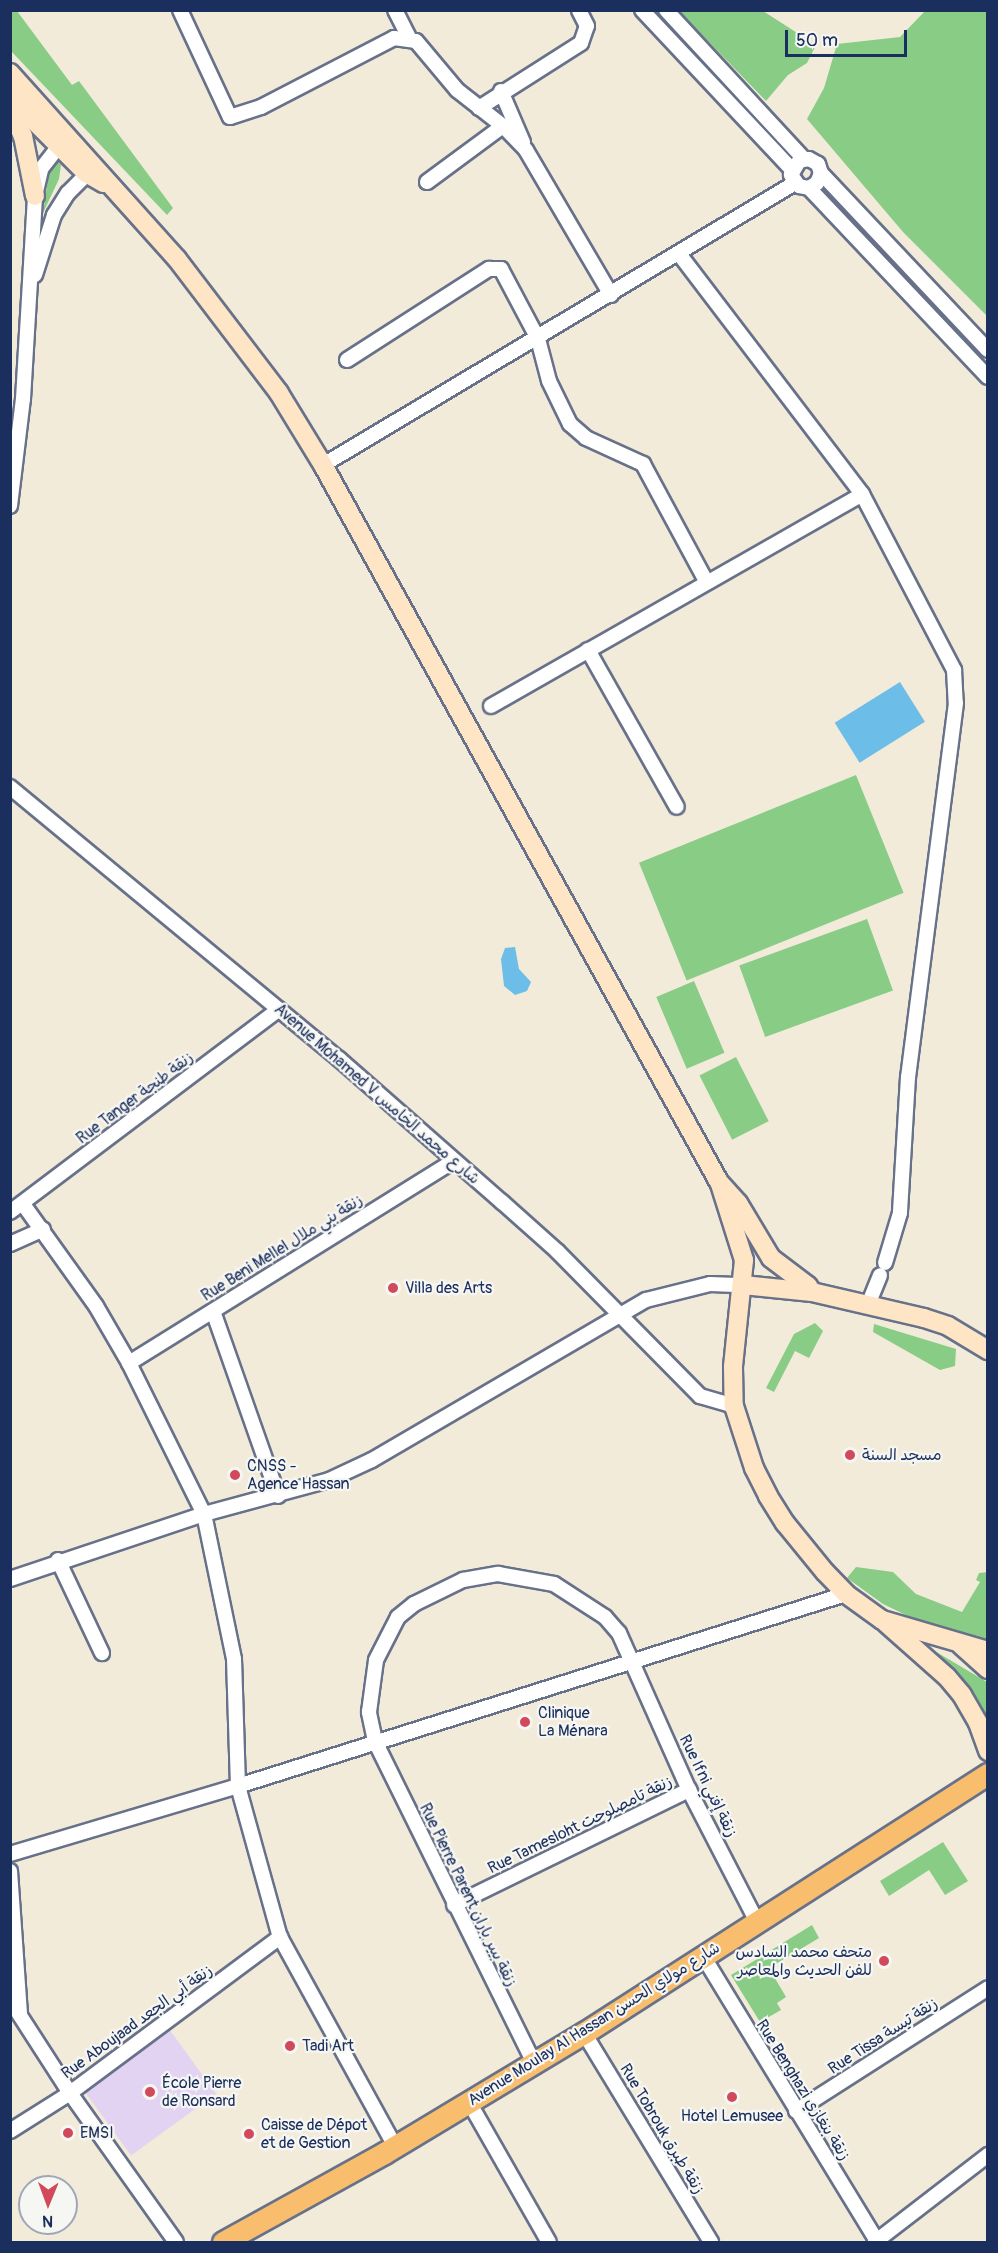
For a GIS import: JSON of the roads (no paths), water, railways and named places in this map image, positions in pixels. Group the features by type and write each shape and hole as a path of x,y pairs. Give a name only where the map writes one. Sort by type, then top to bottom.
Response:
{"main road":[{"path":"10,73 63,141 108,184 229,323 323,465 719,1182 742,1247 743,1285 733,1367 734,1406 754,1468 768,1496 804,1548 846,1594 882,1620 947,1677 962,1695 978,1723 987,1751"},
{"path":"10,97 63,141"},
{"path":"10,106 23,136 35,196"},
{"path":"719,1182 738,1203 771,1258 808,1286 812,1292"},
{"path":"743,1285 812,1292 948,1326 987,1350"},
{"path":"882,1620 987,1651"},
{"path":"957,1642 987,1669"},
{"name":"Avenue Moulay Al Hassan شارع مولاي الحسن","path":"223,2242 395,2146 534,2063 987,1774"}],"street":[{"path":"180,10 230,117 261,107 394,38 409,38 416,41 457,90 504,126 526,150"},
{"path":"395,10 409,38"},
{"path":"479,108 501,91 581,43 587,26 579,10"},
{"path":"642,10 799,180 987,377"},
{"path":"666,10 804,159 814,161 821,173 987,350"},
{"path":"501,91 526,150 611,295"},
{"path":"427,182 504,126"},
{"path":"10,506 23,399 35,196 41,170 63,141"},
{"path":"799,180 804,159"},
{"path":"30,288 54,215 91,170"},
{"path":"323,465 680,255 799,180 818,183 821,173"},
{"path":"680,255 862,494 947,654 956,687 908,1077 900,1213 883,1269 868,1305"},
{"path":"347,360 494,267 504,272 538,339 549,381 570,424 586,438 643,464 706,581"},
{"path":"10,409 23,399"},
{"path":"491,706 706,581 862,494"},
{"path":"588,650 677,807"},
{"name":"Avenue Mohamed V شارع محمد الخامس","path":"10,787 279,1009 556,1251 700,1395 734,1406"},
{"name":"Rue Tanger زنقة طنجة","path":"10,1212 279,1009"},
{"name":"Rue Beni Mellel زنقة بني ملال","path":"129,1364 453,1161"},
{"path":"23,1204 43,1229 129,1364 204,1514 234,1659 238,1786 280,1937 395,2146"},
{"path":"10,1244 43,1229"},
{"path":"10,1579 58,1560 204,1514 278,1496 329,1480 372,1460 618,1315 677,1290 743,1285"},
{"path":"213,1311 278,1496"},
{"path":"58,1560 102,1653"},
{"name":"Rue Ifni زنقة إفني","path":"375,1741 370,1699 381,1643 399,1617 414,1604 463,1580 498,1574 554,1584 605,1617 619,1633 689,1790 757,1922"},
{"path":"10,1854 238,1786 846,1594"},
{"name":"Rue Pierre Parent زنقة بيير باران","path":"375,1741 534,2063"},
{"name":"Rue Tamesloht زنقة تامصلوحت","path":"454,1905 689,1790"},
{"path":"10,1870 20,2013"},
{"name":"Rue Aboujaad زنقة أبي الجعد","path":"10,2132 70,2092 280,1937"},
{"name":"Rue Benghazi زنقة بنغازي","path":"703,1956 876,2242"},
{"name":"Rue Tissa زنقة تيسة","path":"796,2111 987,1988"},
{"path":"10,2000 70,2092 176,2242"},
{"name":"Rue Tobrouk زنقة طبرق","path":"584,2032 711,2242"},
{"path":"470,2102 549,2242"},
{"path":"876,2242 987,2155"}],"water":[{"path":"900,682 925,722 860,763 835,723"},
{"path":"515,947 519,969 531,982 527,991 515,995 504,986 501,959 505,948"}],"place":[{"name":"Villa des Arts","path":"393,1288"},
{"name":"مسجد السنة","path":"850,1455"},
{"name":"CNSS - Agence Hassan","path":"235,1475"},
{"name":"Clinique La Ménara","path":"525,1722"},
{"name":"متحف محمد السادس للفن الحديث والمعاصر","path":"884,1961"},
{"name":"Tadi Art","path":"290,2046"},
{"name":"École Pierre de Ronsard","path":"150,2092"},
{"name":"Hotel Lemusee","path":"732,2097"},
{"name":"EMSI","path":"68,2133"},
{"name":"Caisse de Dépot et de Gestion","path":"249,2134"}]}
